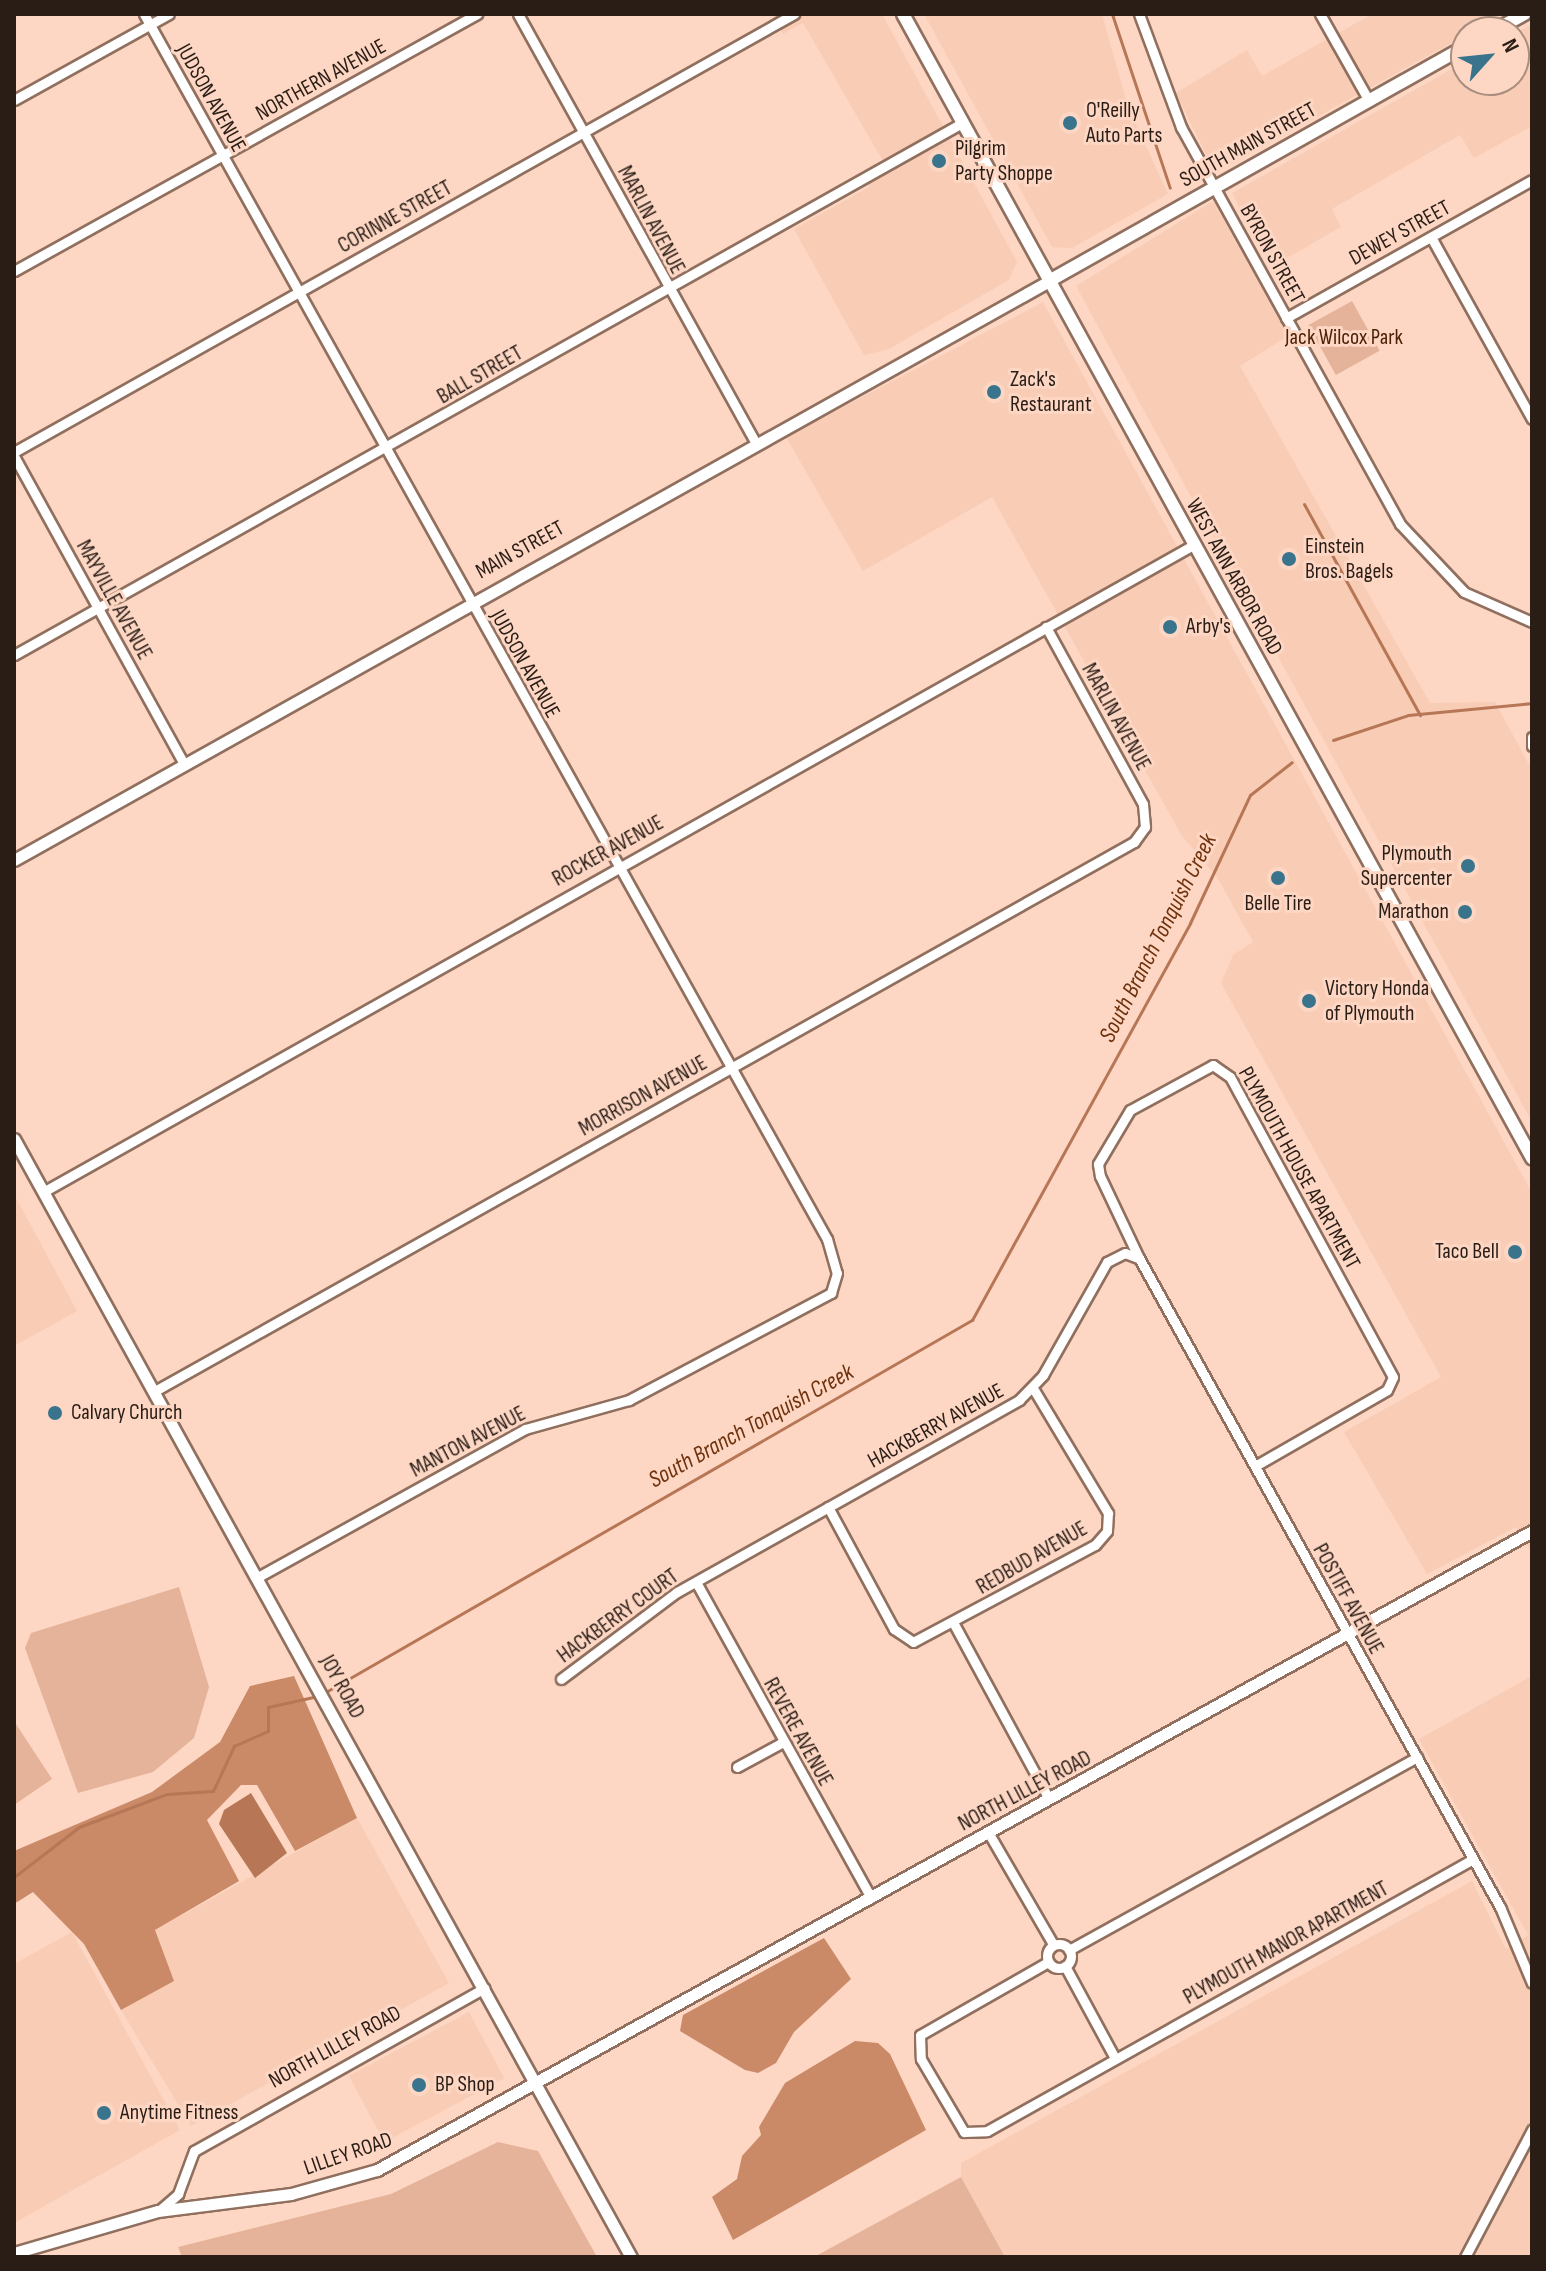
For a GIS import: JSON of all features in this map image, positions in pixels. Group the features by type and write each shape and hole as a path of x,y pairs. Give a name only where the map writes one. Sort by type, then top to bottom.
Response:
{"main road":[{"name":"WEST ANN ARBOR ROAD","path":"903,14 1532,1158"},
{"name":"SOUTH MAIN STREET","path":"1049,281 1450,55"}],"street":[{"name":"JUDSON AVENUE","path":"144,14 834,1254 831,1293"},
{"path":"14,100 169,14"},
{"name":"NORTHERN AVENUE","path":"14,271 477,14"},
{"name":"MARLIN AVENUE","path":"518,14 755,441"},
{"name":"CORINNE STREET","path":"14,454 794,14"},
{"name":"BYRON STREET","path":"1139,14 1177,117 1286,318 1418,550 1464,592 1532,622"},
{"path":"1320,14 1369,101"},
{"name":"BALL STREET","path":"14,655 962,123"},
{"name":"DEWEY STREET","path":"1286,318 1532,180"},
{"path":"1431,237 1532,419"},
{"name":"MAIN STREET","path":"14,860 755,441 1049,281"},
{"name":"MAYVILLE AVENUE","path":"14,454 183,762"},
{"name":"ROCKER AVENUE","path":"43,1192 1193,545"},
{"name":"MARLIN AVENUE","path":"1046,627 1143,804 1145,827"},
{"path":"1532,737 1532,746"},
{"name":"MORRISON AVENUE","path":"153,1392 1127,847 1145,827"},
{"name":"PLYMOUTH HOUSE APARTMENT","path":"1139,1258 1098,1164 1135,1105 1220,1065 1393,1377 1387,1390 1255,1466"},
{"name":"JOY ROAD","path":"14,1139 631,2257"},
{"name":"HACKBERRY AVENUE","path":"696,1582 1033,1388 1107,1262 1125,1253 1139,1258"},
{"name":"POSTIFF AVENUE","path":"1139,1258 1528,1955 1532,1983"},
{"name":"MANTON AVENUE","path":"258,1577 525,1429 629,1400 831,1293"},
{"name":"REDBUD AVENUE","path":"954,1624 1095,1545 1107,1531 1098,1493 1033,1388"},
{"path":"828,1507 900,1636 922,1642 954,1624 1049,1799"},
{"name":"NORTH LILLEY ROAD","path":"537,2087 988,1832 1532,1531"},
{"name":"HACKBERRY COURT","path":"561,1679 696,1582"},
{"name":"REVERE AVENUE","path":"696,1582 871,1898"},
{"path":"737,1767 783,1742"},
{"path":"1115,2058 1065,1966 1069,1950 1417,1757"},
{"path":"988,1832 1053,1944 1069,1950"},
{"name":"PLYMOUTH MANOR APARTMENT","path":"1048,1962 920,2035 921,2059 954,2121 970,2134 987,2131 1473,1859"},
{"path":"1053,1944 1048,1962 1065,1966"},
{"name":"NORTH LILLEY ROAD","path":"158,2211 178,2194 194,2151 484,1988"},
{"name":"LILLEY ROAD","path":"158,2211 356,2178 537,2087"},
{"path":"1465,2257 1532,2130"},
{"path":"20,2253 158,2211"}],"shaded area":[{"path":"772,14 882,14 1017,262 1009,280 889,349 864,355 794,229 869,187 862,173 883,161 803,23 783,34"},
{"path":"924,14 1102,14 1128,107 1168,194 1072,248 1052,247"},
{"path":"1372,14 1504,14 1450,16 1450,44 1215,173 1176,93 1247,50 1262,76"},
{"path":"1530,25 1532,126 1474,158 1460,135 1332,209 1341,227 1271,267 1232,193 1450,70 1450,96 1530,96"},
{"path":"1213,201 1288,336 1240,366 1430,703 1495,702 1532,770 1532,1122 1076,286"},
{"path":"1043,302 1532,1193 1532,1554 1516,1527 1427,1574 1344,1432 1441,1377 1221,983 1233,955 1253,942 1217,877 1182,836 992,497 863,571 786,437"},
{"path":"14,1194 77,1311 14,1346"},
{"path":"294,1676 357,1818 295,1851 257,1785 241,1785 207,1820 239,1881 155,1930 174,1981 121,2010 84,1944 33,1892 14,1904 14,1851 152,1792 220,1742 250,1686"},
{"path":"1532,1676 1532,2257 1005,2257 961,2177 961,2163 1472,1881 1506,1949 1528,1935 1419,1739"},
{"path":"251,1793 287,1853 255,1878 219,1824 224,1810"},
{"path":"357,1818 449,1983 191,2126 121,2010 174,1981 155,1930"},
{"path":"72,1932 180,2130 14,2223 14,1964"},
{"path":"824,1938 851,1979 794,2032 776,2063 758,2073 745,2070 680,2031 683,2015"},
{"path":"469,2012 504,2078 384,2142 349,2076"},
{"path":"855,2041 878,2043 890,2054 926,2130 733,2240 712,2197 737,2179 742,2156 761,2135 759,2127 785,2083"}],"green space":[{"name":"Jack Wilcox Park","path":"1352,301 1380,351 1336,375 1308,325"},
{"path":"179,1587 209,1687 194,1738 153,1772 78,1793 25,1648 31,1633"},
{"path":"14,1721 52,1779 14,1805"},
{"path":"498,2142 538,2151 597,2257 182,2257 178,2247 391,2194"},
{"path":"961,2177 1005,2257 814,2257"}],"waterway":[{"name":"South Branch Tonquish Creek","path":"1112,14 1170,188"},
{"name":"South Branch Tonquish Creek","path":"1304,504 1420,715"},
{"path":"1333,740 1408,715 1532,703"},
{"name":"South Branch Tonquish Creek","path":"324,1693 972,1320 1190,923 1250,795 1292,762"},
{"name":"South Branch Tonquish Creek","path":"14,1877 79,1827 167,1794 213,1791 234,1746 268,1731 268,1707 318,1696"}],"place":[{"name":"O'Reilly Auto Parts","path":"1070,123"},
{"name":"Pilgrim Party Shoppe","path":"939,161"},
{"name":"Zack's Restaurant","path":"994,392"},
{"name":"Einstein Bros. Bagels","path":"1289,559"},
{"name":"Arby's","path":"1170,627"},
{"name":"Plymouth Supercenter","path":"1468,866"},
{"name":"Belle Tire","path":"1278,878"},
{"name":"Marathon","path":"1465,912"},
{"name":"Victory Honda of Plymouth","path":"1309,1001"},
{"name":"Taco Bell","path":"1515,1252"},
{"name":"Calvary Church","path":"55,1413"},
{"name":"BP Shop","path":"419,2085"},
{"name":"Anytime Fitness","path":"104,2113"}]}
